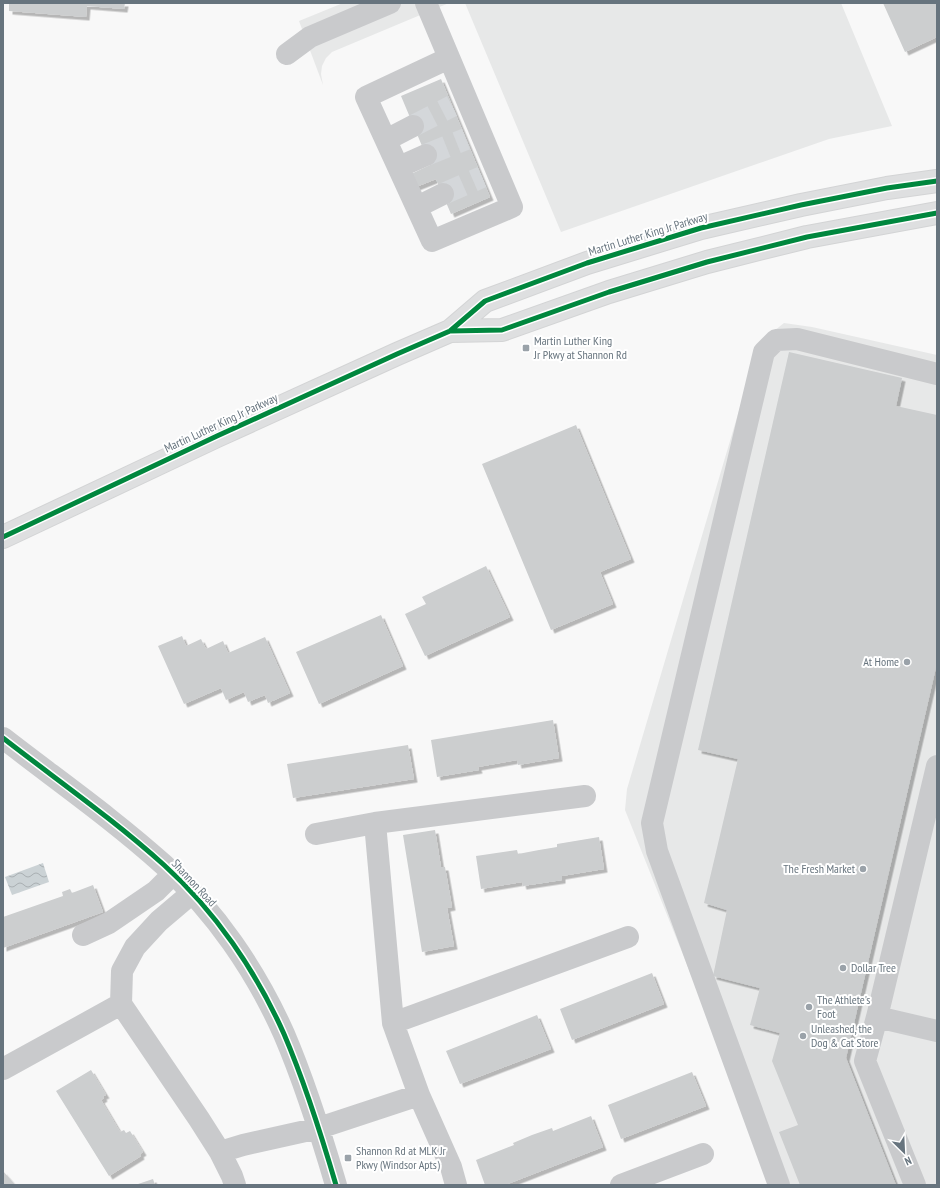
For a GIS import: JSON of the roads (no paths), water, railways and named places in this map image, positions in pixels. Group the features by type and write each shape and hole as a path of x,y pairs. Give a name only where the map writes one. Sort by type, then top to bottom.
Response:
{"main road":[{"name":"Martin Luther King Jr Parkway","path":"3,537 224,433 450,331 486,300 588,263 701,228 817,202 888,188 937,181"},
{"name":"Martin Luther King Jr Parkway","path":"450,331 502,330 609,292 707,262 807,237 937,213"}],"street":[{"path":"287,54 310,37 390,3"},
{"path":"426,3 449,58 460,102 490,174 512,207 432,241 366,97 449,58"},
{"path":"386,140 414,126"},
{"path":"398,167 426,155"},
{"path":"417,207 443,194"},
{"path":"779,1185 657,851 652,823 764,352 776,340 797,339 937,374"},
{"name":"Shannon Road","path":"3,738 116,825 164,865 192,893 215,920 244,960 283,1033 319,1128 336,1185"},
{"path":"915,1185 865,1061 877,1017 937,766"},
{"path":"316,834 375,823 585,796"},
{"path":"375,823 393,1023 419,1094 451,1168 456,1185"},
{"path":"83,935 109,923 156,891 173,874"},
{"path":"192,893 159,921 135,947 122,971 121,1004 220,1152 235,1185"},
{"path":"393,1023 628,936"},
{"path":"3,1069 121,1004"},
{"path":"877,1017 937,1031"},
{"path":"220,1152 243,1145 319,1128 419,1094"},
{"path":"621,1185 703,1154"}],"water":[{"path":"43,863 49,882 12,895 5,877"}],"tunnel":[{"path":"413,126 452,106"},
{"path":"426,155 466,139"},
{"path":"443,194 482,177"}],"place":[{"name":"Martin Luther King Jr Pkwy at Shannon Rd","path":"526,348"},
{"name":"At Home","path":"907,662"},
{"name":"The Fresh Market","path":"863,869"},
{"name":"Dollar Tree","path":"843,968"},
{"name":"The Athlete's Foot","path":"809,1007"},
{"name":"Unleashed, the Dog & Cat Store","path":"803,1036"},
{"name":"Shannon Rd at MLK Jr Pkwy (Windsor Apts)","path":"348,1158"}]}
